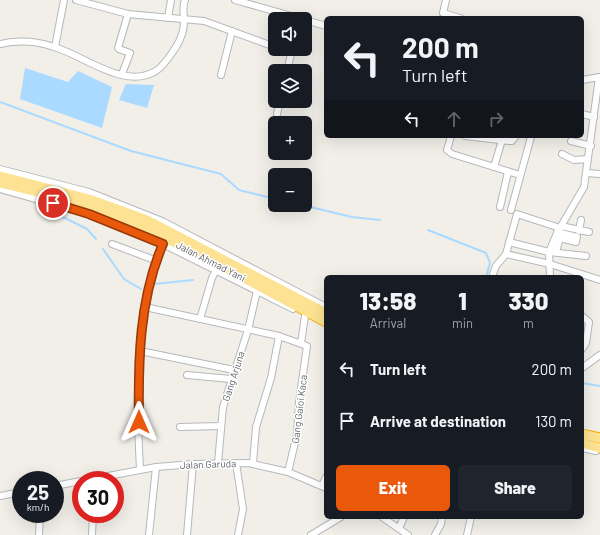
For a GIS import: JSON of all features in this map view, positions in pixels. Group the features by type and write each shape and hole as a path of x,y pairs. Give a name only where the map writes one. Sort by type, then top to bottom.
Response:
{"highway":[{"name":"Jalan Ahmad Yani","path":"0,176 89,199 147,220 324,321"},
{"name":"Jalan Ahmad Yani","path":"0,183 55,196 137,224 216,263 324,321"},
{"path":"584,434 600,438"},
{"path":"584,444 600,449"}],"street":[{"path":"54,47 64,0"},
{"path":"76,0 128,14 204,21 268,44"},
{"path":"98,7 99,0"},
{"path":"168,18 171,0"},
{"path":"0,44 25,41 54,47 89,63 122,74 139,76 153,73 158,69 176,46 180,38 184,20 183,6 185,0"},
{"path":"235,0 324,26"},
{"path":"446,0 443,13 453,16"},
{"path":"122,74 130,53 118,48 128,14"},
{"path":"312,24 324,27"},
{"path":"221,75 232,31"},
{"path":"550,275 550,264 560,229 582,193 587,173 594,117 598,108 599,77 584,80"},
{"path":"277,114 278,108"},
{"path":"584,114 594,117"},
{"path":"451,138 448,150 449,153 520,175"},
{"path":"484,138 512,141 514,138"},
{"path":"511,210 530,138"},
{"path":"494,167 502,140"},
{"path":"571,142 591,146"},
{"path":"562,154 574,160 588,159"},
{"path":"0,169 89,192 162,221 263,276 324,306"},
{"path":"500,207 508,172"},
{"path":"587,173 600,174"},
{"path":"0,189 89,214 163,244 305,316 324,321"},
{"path":"493,275 496,266 506,254 517,214 560,229 577,237 576,242 560,238 553,252"},
{"path":"579,231 581,220"},
{"path":"560,229 589,232"},
{"path":"510,242 553,252 586,256"},
{"path":"112,244 157,261"},
{"path":"140,469 140,351 145,307 163,244"},
{"path":"506,254 550,264 600,280"},
{"path":"200,318 212,278 216,270"},
{"name":"Gang Arjuna","path":"218,463 220,426 223,407 248,330 257,291"},
{"path":"145,307 279,336 304,345"},
{"name":"Gang Gaioi Kaca","path":"288,472 297,434 305,316"},
{"path":"584,318 589,322 586,343 584,346"},
{"path":"253,463 256,426 270,378 279,336"},
{"path":"140,351 234,370"},
{"path":"584,367 600,354"},
{"path":"187,375 231,379"},
{"path":"180,427 220,426"},
{"path":"584,448 600,449"},
{"path":"236,463 243,509 238,535"},
{"name":"Jalan Garuda","path":"124,473 156,467 194,464 253,463 288,472 324,487"},
{"path":"187,535 194,464"},
{"path":"149,535 156,467"},
{"path":"0,496 12,494"},
{"path":"311,535 338,519"},
{"path":"385,519 403,532"},
{"path":"403,532 404,519"},
{"path":"435,535 441,524 442,519"},
{"path":"467,535 471,519"},
{"path":"39,535 40,523"},
{"path":"92,535 93,523"}],"water":[{"path":"25,68 68,82 78,71 112,87 102,128 20,99"},
{"path":"126,84 154,85 147,108 119,100"}],"waterway":[{"path":"0,102 131,151 221,174 239,190 268,197"},
{"path":"312,207 352,217 380,220"},
{"path":"47,209 87,229 96,239"},
{"path":"428,230 486,253 490,263 487,275"},
{"path":"103,249 124,279 141,289"},
{"path":"154,284 193,280"},
{"path":"584,383 600,386"}],"route":[{"path":"53,203 89,214 163,244 150,283 143,320 138,385 139,422"}]}
